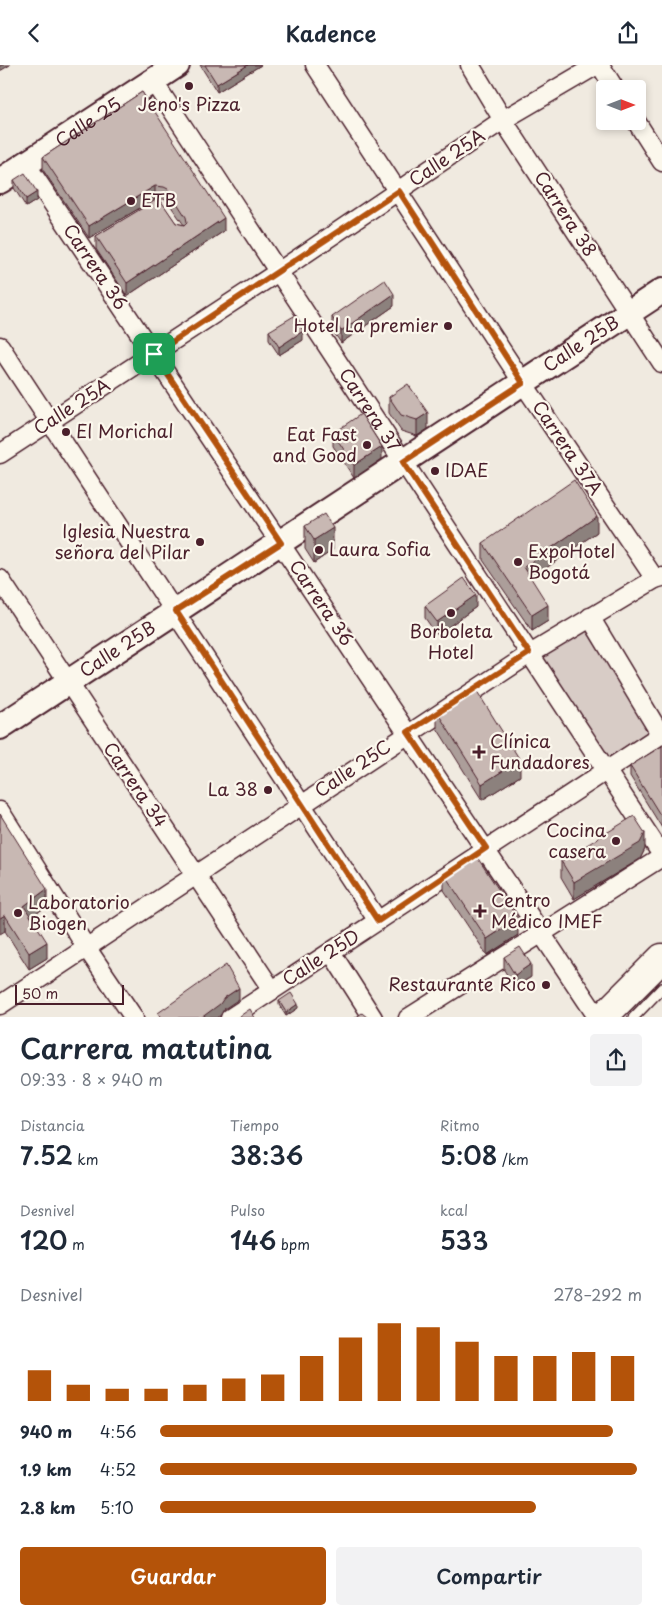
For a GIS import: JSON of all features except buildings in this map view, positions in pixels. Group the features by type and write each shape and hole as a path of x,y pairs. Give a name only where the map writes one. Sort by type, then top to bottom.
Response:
{"main road":[{"path":"600,1017 662,958"}],"street":[{"name":"Calle 25","path":"0,181 26,164 148,73 177,65"},
{"name":"Carrera 37A","path":"315,65 523,383 658,578"},
{"name":"Carrera 38","path":"470,65 503,119 662,363"},
{"name":"Calle 25A","path":"0,454 278,272 503,119 598,65"},
{"path":"598,65 609,80"},
{"name":"Carrera 37","path":"148,73 662,856"},
{"path":"642,130 662,162"},
{"name":"Carrera 36","path":"26,164 87,247 154,354 600,1017"},
{"name":"Calle 25B","path":"0,727 662,291"},
{"path":"0,346 378,921"},
{"name":"Calle 25C","path":"0,1005 529,653 658,578"},
{"name":"Carrera 34","path":"0,579 272,990"},
{"path":"590,617 661,734"},
{"name":"Calle 25D","path":"230,1017 486,848 607,772 661,734"},
{"path":"0,811 86,947 134,1017"},
{"path":"408,1017 662,856"},
{"path":"331,952 373,1017"}],"lane":[{"path":"632,1017 662,988"}],"shaded area":[{"path":"585,629 651,729 605,760 539,659"}],"place":[{"name":"Jeno's Pizza","path":"189,86"},
{"name":"ETB","path":"131,201"},
{"name":"Hotel La premier","path":"448,326"},
{"name":"El Morichal","path":"66,432"},
{"name":"Eat Fast and Good","path":"367,445"},
{"name":"IDAE","path":"435,471"},
{"name":"Iglesia Nuestra señora del Pilar","path":"200,542"},
{"name":"Laura Sofia","path":"319,550"},
{"name":"ExpoHotel Bogotá","path":"518,562"},
{"name":"Borboleta Hotel","path":"451,613"},
{"name":"Clínica Fundadores","path":"479,752"},
{"name":"La 38","path":"268,790"},
{"name":"Cocina casera","path":"616,841"},
{"name":"Centro Médico IMEF","path":"480,911"},
{"name":"Laboratorio Biogen","path":"18,913"},
{"name":"Restaurante Rico","path":"546,985"}],"route":[{"path":"399,191 523,383 403,462 529,653 408,732 486,848 378,921 176,611 281,543 154,354 399,191"}]}
